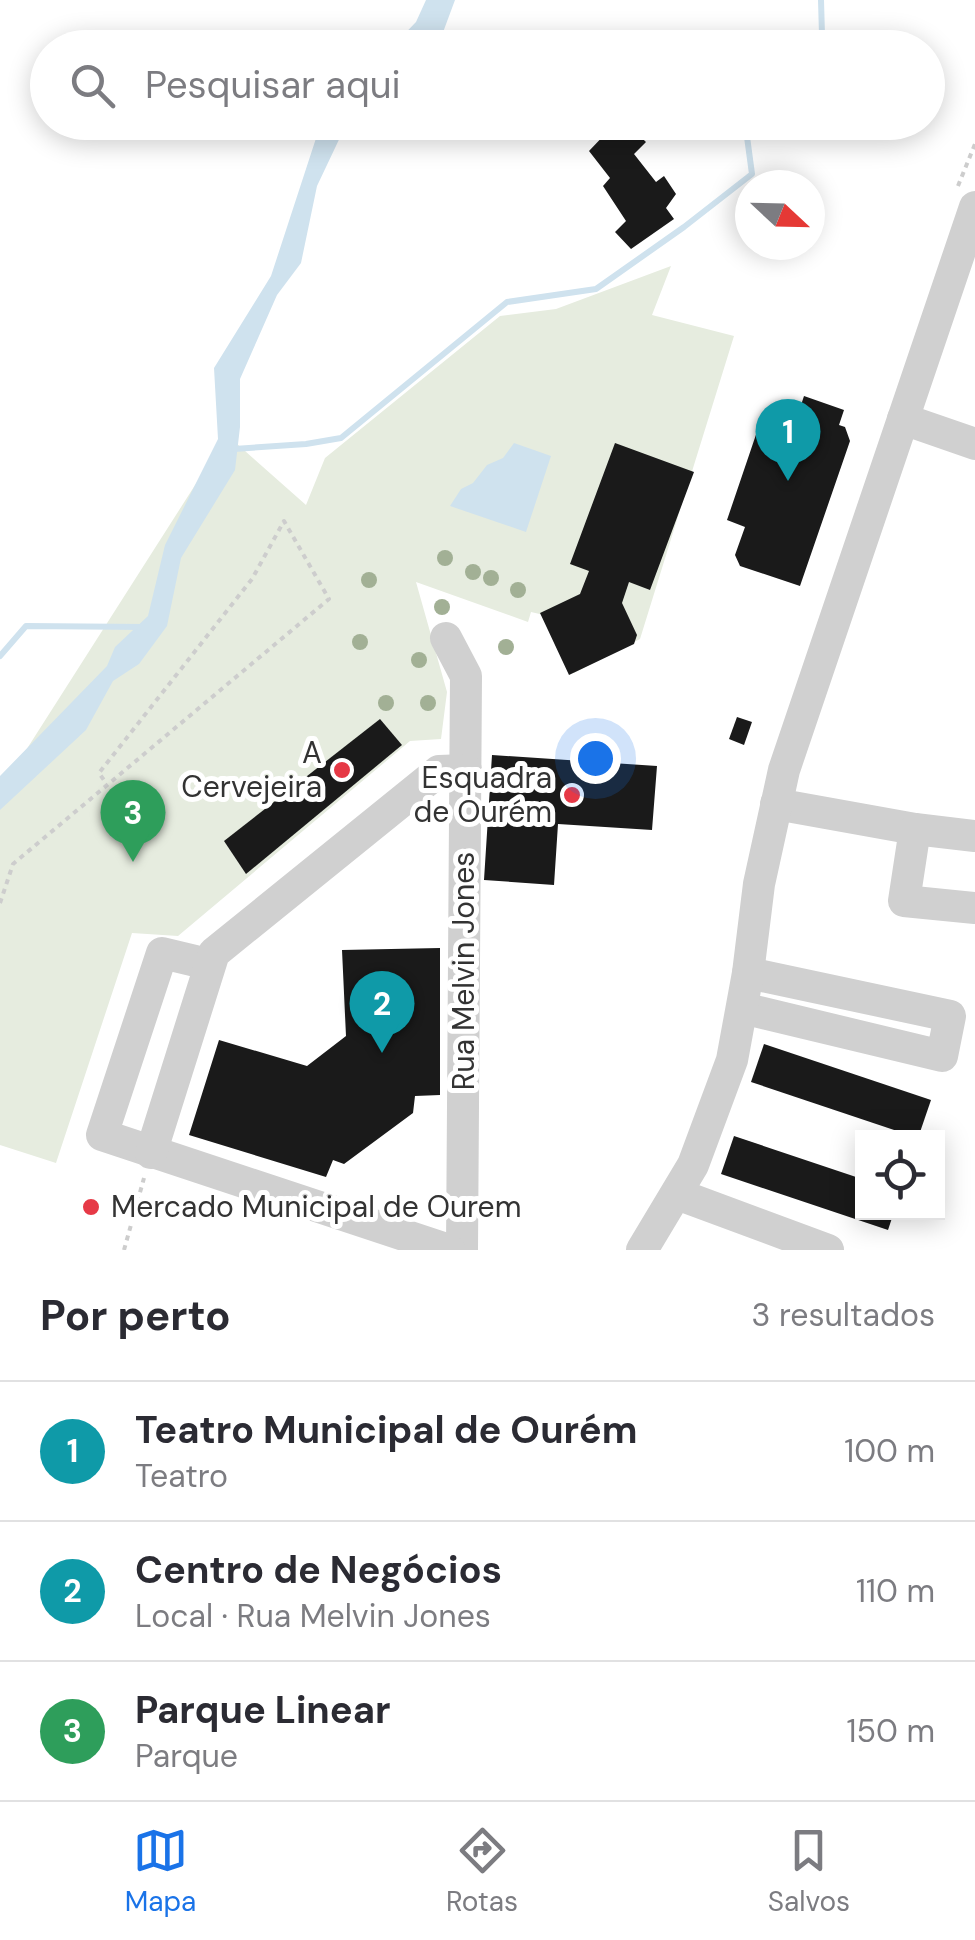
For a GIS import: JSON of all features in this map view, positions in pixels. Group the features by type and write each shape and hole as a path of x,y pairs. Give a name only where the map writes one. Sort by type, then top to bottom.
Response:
{"street":[{"path":"642,1250 677,1194 707,1134 732,1060 759,884 784,770 975,208"},
{"path":"903,419 975,444"},
{"name":"Rua Melvin Jones","path":"446,638 466,676 462,1250"},
{"path":"151,1153 214,953 439,771 466,770"},
{"path":"776,804 915,830 975,836"},
{"path":"915,830 904,901 975,908"},
{"path":"208,964 162,953 102,1135 449,1250"},
{"path":"742,1008 942,1056 950,1016 748,973"},
{"path":"677,1194 828,1250"}],"path":[{"path":"0,903 13,864 329,598 284,521 252,578 99,773 106,783"},
{"path":"124,1250 151,1153"}],"shaded area":[{"path":"671,266 652,315 734,336 640,639 574,673 544,615 531,612 528,622 416,582 447,692 441,739 410,741 178,936 132,933 56,1163 0,1145 0,791 227,435 306,505 325,458 500,316 556,309"}],"water":[{"path":"426,0 455,0 444,30 408,30"},
{"path":"315,140 339,140 317,186 301,263 277,295 240,379 235,470 181,558 167,626 139,664 113,681 86,730 0,810 0,776 107,666 115,647 148,616 165,545 218,439 214,368 271,276"},
{"path":"514,443 551,456 526,532 450,506 461,489 473,483 487,465 503,458"}],"building":[{"path":"599,140 644,140 634,154 656,182 664,176 676,194 666,208 674,219 631,249 615,232 626,221 603,186 610,178 589,151"},
{"path":"804,396 844,410 839,425 845,427 850,441 800,586 740,566 735,555 745,527 727,520 763,414 781,420 798,414"},
{"path":"615,443 694,472 650,590 629,582 622,603 637,635 634,644 569,675 540,613 580,594 589,571 570,564"},
{"path":"737,717 752,722 744,745 729,739"},
{"path":"380,719 402,745 246,874 224,841"},
{"name":"Esquadra de Ourém","path":"492,755 657,766 652,830 558,824 554,885 484,880"},
{"path":"440,948 440,1095 415,1096 413,1113 344,1164 333,1160 326,1177 189,1135 219,1040 307,1066 346,1036 342,950"},
{"path":"764,1044 931,1100 921,1130 894,1130 751,1082"},
{"path":"734,1136 855,1177 855,1219 721,1174"},
{"path":"858,1220 891,1220 888,1230"}],"waterway":[{"path":"821,0 822,30"},
{"path":"234,449 341,438 507,302 596,289 752,174 747,140"},
{"path":"0,656 26,626 145,627"}],"place":[{"name":"Teatro Municipal de Ourém","path":"788,481"},
{"name":"A Cervejeira","path":"342,770"},
{"name":"Esquadra de Ourém","path":"572,795"},
{"name":"Parque Linear","path":"133,862"},
{"name":"Centro de Negócios","path":"382,1053"},
{"name":"Mercado Municipal de Ourem","path":"91,1207"}]}
